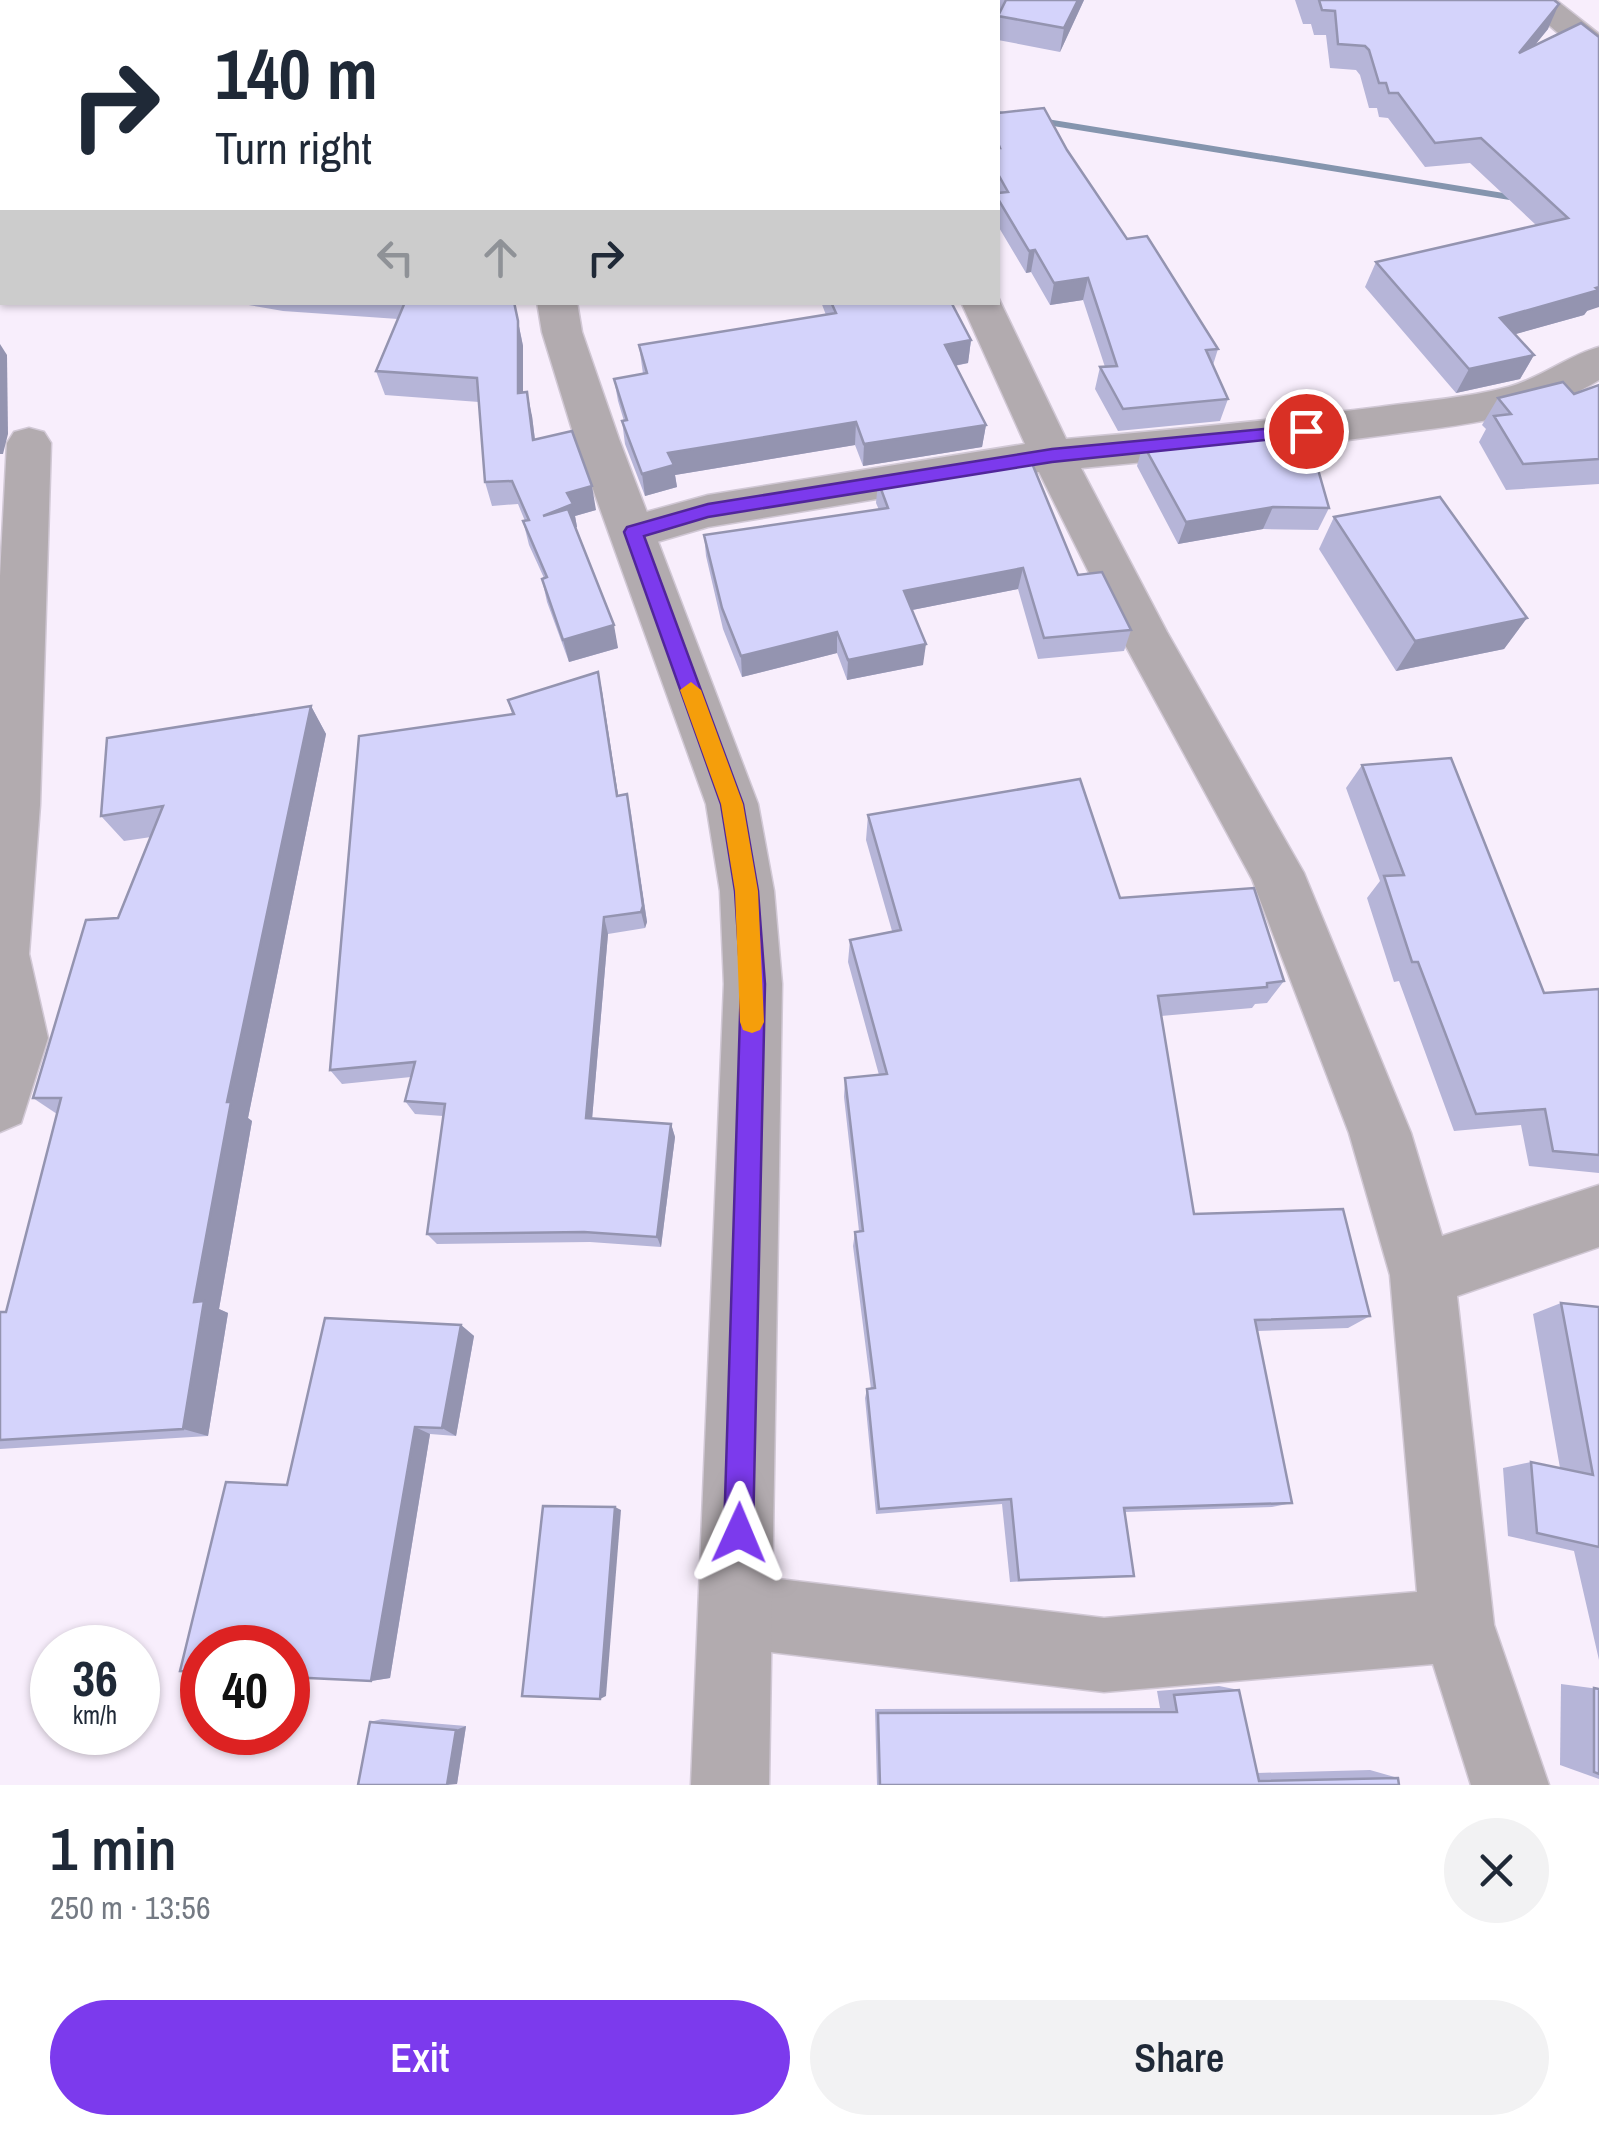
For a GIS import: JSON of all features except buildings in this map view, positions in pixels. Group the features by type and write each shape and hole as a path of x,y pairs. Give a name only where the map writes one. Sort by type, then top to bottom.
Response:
{"street":[{"path":"1539,1 1560,0"},
{"path":"1539,1 1599,51"},
{"path":"558,305 596,438 732,804 746,891 753,984 730,1785"},
{"path":"982,305 1052,456 1147,641 1277,873 1380,1133 1422,1275 1457,1626 1510,1785"},
{"path":"633,532 708,510 1052,456 1268,436 1462,410 1515,400 1563,382 1599,360"},
{"path":"0,1103 19,1038 1,954 14,805 28,443"},
{"path":"1422,1275 1599,1216"},
{"path":"737,1611 1104,1655 1457,1626"}],"waterway":[{"path":"1000,114 1522,199"}],"slow traffic":[{"path":"691,690 732,804 746,891 752,1022"}],"route":[{"path":"739,1533 753,984 746,891 732,804 633,532 708,510 1052,456 1306,431"}]}
